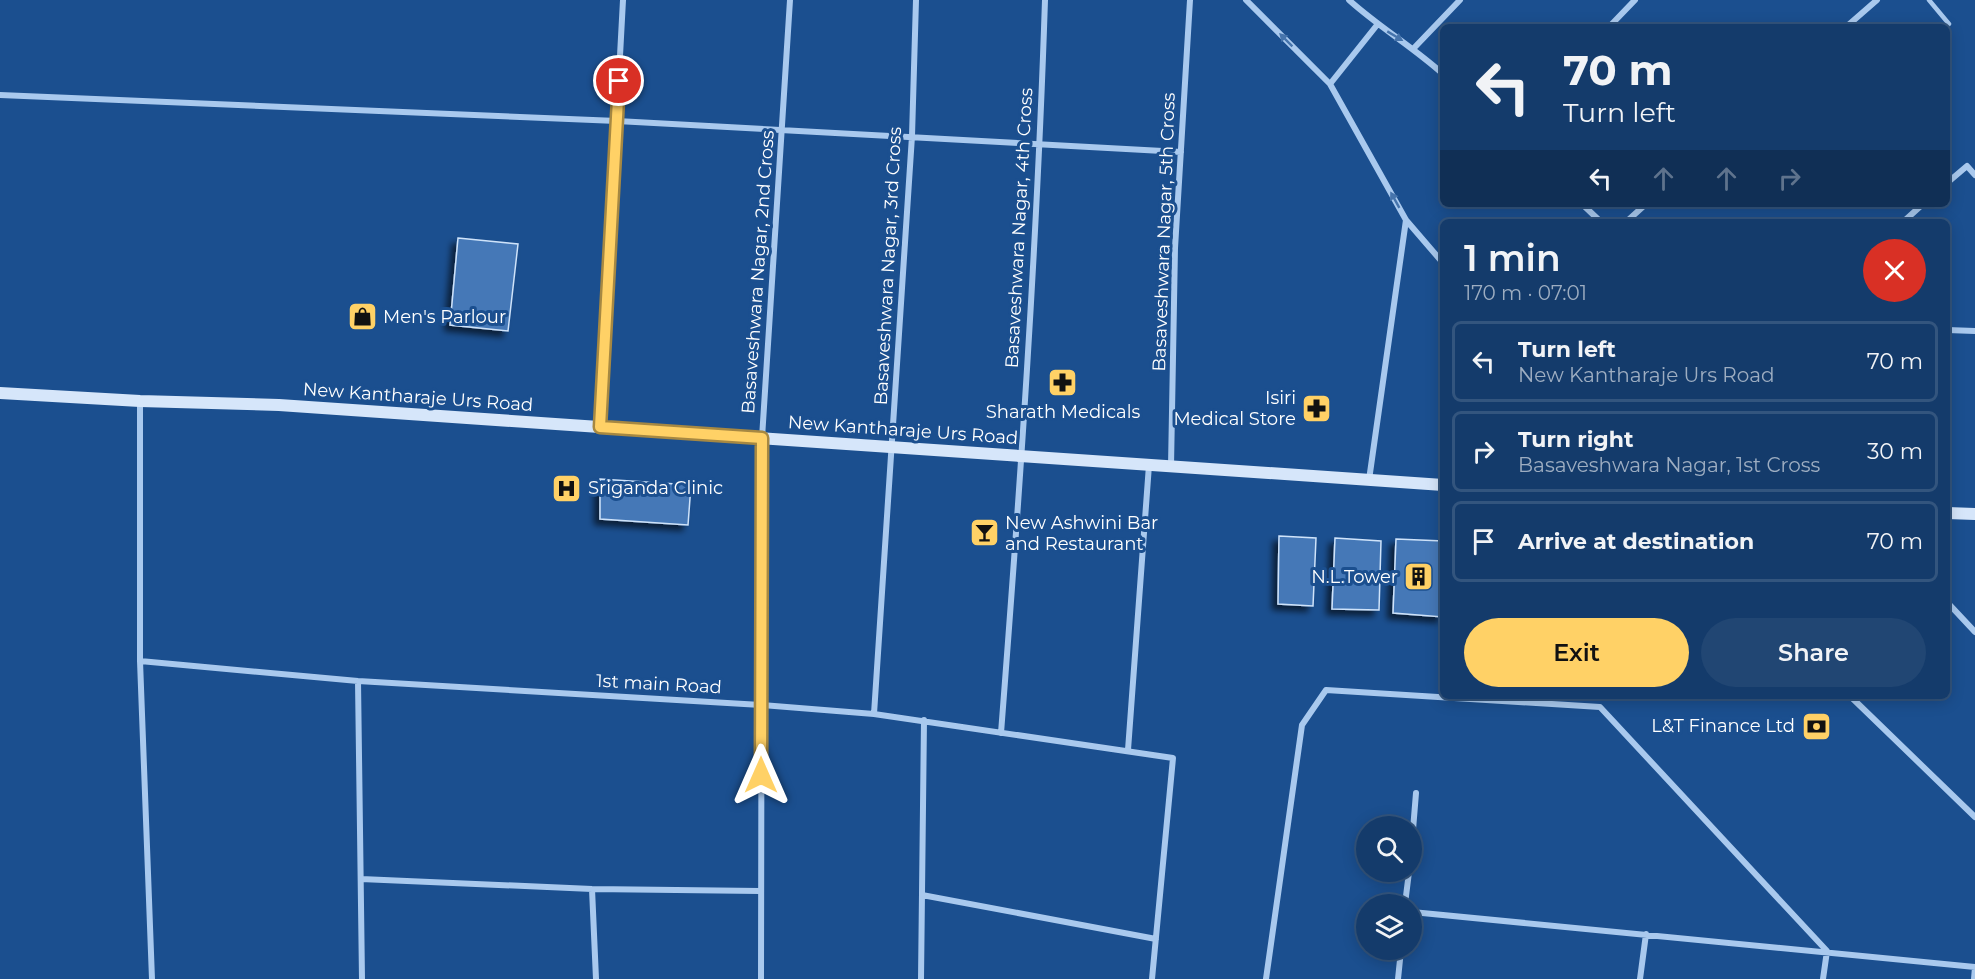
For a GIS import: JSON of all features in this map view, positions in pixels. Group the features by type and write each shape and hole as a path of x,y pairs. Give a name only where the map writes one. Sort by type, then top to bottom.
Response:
{"main road":[{"name":"New Kantharaje Urs Road","path":"0,393 140,401 279,405 1440,485"},
{"path":"1950,513 1975,514"}],"street":[{"path":"600,427 623,0"},
{"name":"Basaveshwara Nagar, 2nd Cross","path":"761,979 762,438 790,0"},
{"name":"Basaveshwara Nagar, 3rd Cross","path":"874,714 912,136 916,0"},
{"name":"Basaveshwara Nagar, 4th Cross","path":"1001,732 1022,457 1040,142 1045,0"},
{"name":"Basaveshwara Nagar, 5th Cross","path":"1171,466 1175,248 1190,0"},
{"path":"1246,0 1330,84 1406,220 1440,260"},
{"path":"1349,0 1377,26 1414,48 1440,71"},
{"path":"1414,48 1460,0"},
{"path":"1612,24 1635,0"},
{"path":"1849,24 1877,0"},
{"path":"1330,84 1377,26"},
{"path":"0,95 617,121 1040,142 1181,152"},
{"path":"1950,180 1966,166 1975,175"},
{"path":"1585,207 1597,219"},
{"path":"1629,219 1643,207"},
{"path":"1906,219 1920,207"},
{"path":"1369,481 1406,220"},
{"path":"1950,330 1975,331"},
{"path":"140,401 140,661 152,979"},
{"path":"1128,750 1149,465"},
{"path":"1950,605 1975,632"},
{"name":"1st main Road","path":"140,661 358,681 874,714 1173,758 1156,939"},
{"path":"358,681 362,979"},
{"path":"1266,979 1302,725 1326,690 1440,697"},
{"path":"1471,699 1600,707 1827,951"},
{"path":"1853,699 1975,817"},
{"path":"921,979 924,720"},
{"path":"1414,816 1416,793"},
{"path":"361,879 592,889 760,891"},
{"path":"592,889 596,979"},
{"path":"922,895 1156,939 1152,979"},
{"path":"1422,913 1975,967 1974,979"},
{"path":"1640,979 1646,934"},
{"path":"1823,979 1827,951"},
{"path":"1398,979 1400,960"}],"lane":[{"path":"1929,0 1949,24"}],"building":[{"path":"458,238 518,244 508,331 450,325"},
{"path":"600,479 691,485 688,525 600,519"},
{"path":"1279,536 1316,538 1313,606 1278,604"},
{"path":"1335,538 1381,541 1379,610 1332,609"},
{"name":"N.L.Tower","path":"1396,539 1440,541 1440,617 1393,613"}],"place":[{"name":"Men's Parlour","path":"362,317"},
{"name":"Sharath Medicals","path":"1063,383"},
{"name":"Isiri Medical Store","path":"1317,408"},
{"name":"Sriganda Clinic","path":"567,488"},
{"name":"New Ashwini Bar and Restaurant","path":"984,533"},
{"name":"N.L.Tower","path":"1419,577"},
{"name":"L&T Finance Ltd","path":"1816,726"}],"route":[{"path":"619,81 600,427 762,438 761,775"}]}
